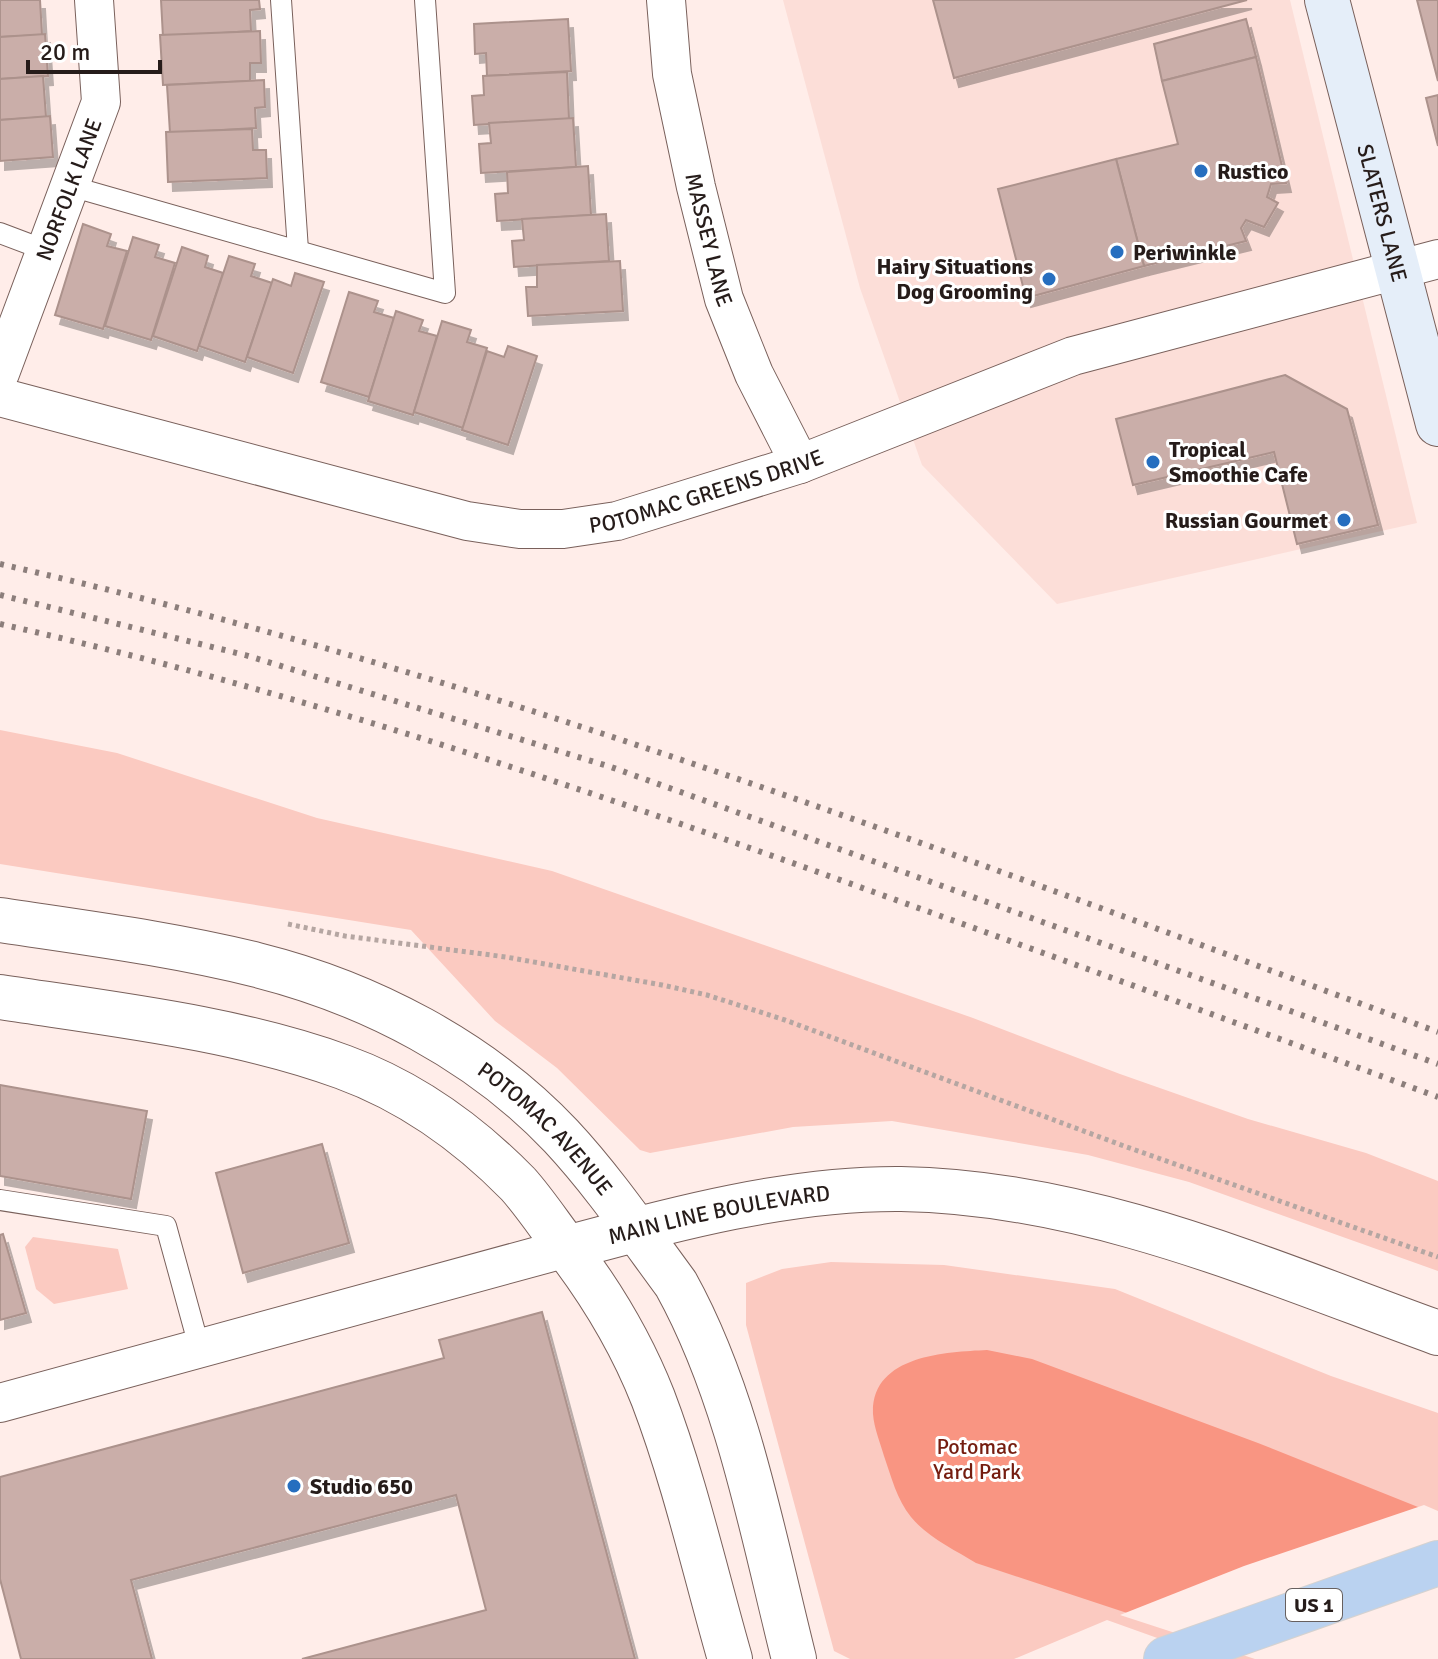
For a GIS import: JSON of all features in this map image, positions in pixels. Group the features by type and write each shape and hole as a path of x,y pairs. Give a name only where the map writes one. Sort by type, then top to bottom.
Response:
{"highway":[{"name":"US 1","path":"1178,1654 1438,1563"}],"main road":[{"name":"SLATERS LANE","path":"1327,0 1418,264 1438,424"}],"street":[{"name":"NORFOLK LANE","path":"0,373 101,102 94,0"},
{"name":"MASSEY LANE","path":"666,0 672,74 724,299 754,374 800,464"},
{"name":"POTOMAC GREENS DRIVE","path":"0,397 467,521 520,529 563,529 617,521 800,464 1073,356 1418,264"},
{"name":"POTOMAC AVENUE","path":"0,920 176,948 259,965 320,985 399,1018 446,1044 487,1071 525,1102 590,1169 680,1292 714,1370 742,1455 794,1659"},
{"path":"0,997 256,1042 343,1067 381,1083 450,1125 485,1155 518,1185 567,1248 608,1304 634,1355 666,1436 730,1659"},
{"name":"MAIN LINE BOULEVARD","path":"0,1403 635,1229 774,1200 899,1189 975,1193 1043,1203 1187,1242 1438,1333"}],"lane":[{"path":"281,0 298,250"},
{"path":"70,186 445,293 425,0"},
{"path":"0,233 45,250"},
{"path":"0,1200 166,1226 200,1350"}],"path":[{"path":"345,936 506,957 707,995 785,1020 1124,1146 1438,1257"}],"shaded area":[{"path":"783,0 1290,0 1417,523 1057,604 922,465 860,288"},
{"path":"987,1350 1032,1359 1258,1443 1438,1515 1438,1659 1274,1659 1257,1656 976,1563 933,1537 911,1517 895,1488 875,1424 876,1394 884,1379 897,1368 914,1361"}],"green space":[{"path":"0,730 117,753 317,818 552,871 973,1018 1248,1119 1366,1153 1438,1181 1438,1271 1189,1182 1088,1155 892,1121 793,1127 650,1153 640,1150 557,1068 495,1021 411,930 0,864"},
{"path":"33,1237 118,1249 128,1289 54,1304 36,1289 25,1247"},
{"name":"Potomac Yard Park","path":"831,1262 944,1265 1115,1289 1331,1376 1438,1413 1438,1659 1216,1659 1107,1620 1014,1659 850,1659 834,1651 746,1325 746,1283 782,1269"}],"pier":[{"path":"1424,1505 1438,1511 1438,1659 1255,1659 1120,1615 1244,1566"}],"building":[{"path":"0,0 40,0 42,35 0,37"},
{"path":"161,0 259,0 260,9 250,10 251,31 163,37"},
{"path":"933,0 1247,0 954,78"},
{"path":"1417,0 1438,0 1438,81"},
{"path":"568,19 571,71 487,76 486,53 475,54 474,24"},
{"path":"1246,19 1256,57 1162,81 1154,44"},
{"path":"260,31 261,63 250,63 250,81 163,85 160,35"},
{"path":"45,34 48,76 0,79 0,37"},
{"name":"Rustico","path":"1256,57 1286,183 1271,184 1267,197 1278,203 1264,227 1246,220 1241,228 1246,241 1144,266 1116,159 1178,144 1162,81"},
{"path":"567,72 569,119 474,125 472,96 484,95 483,76"},
{"path":"43,76 46,117 0,120 0,79"},
{"path":"264,80 265,107 255,108 256,128 170,133 167,85"},
{"path":"1438,95 1438,146 1426,98"},
{"path":"50,116 53,157 0,161 0,120"},
{"path":"573,118 576,167 481,173 479,144 491,143 489,123"},
{"path":"252,129 253,150 266,150 267,178 168,182 166,132"},
{"path":"1116,159 1144,266 1026,298 998,189"},
{"path":"588,166 591,215 497,221 495,194 508,193 507,172"},
{"path":"606,214 609,261 514,267 512,241 524,240 522,219"},
{"path":"83,224 111,234 107,246 127,251 103,329 55,315"},
{"path":"133,237 159,245 155,257 175,263 151,340 105,326"},
{"path":"182,247 208,256 205,267 223,273 197,351 153,336"},
{"path":"229,256 255,264 251,276 272,283 245,362 199,346"},
{"path":"620,261 623,311 528,316 526,287 537,287 537,265"},
{"path":"295,273 324,282 293,373 247,357 273,279 291,286"},
{"path":"349,292 378,301 374,312 394,318 369,397 321,382"},
{"path":"396,311 423,320 419,331 437,336 413,415 368,401"},
{"path":"442,321 471,330 467,342 487,348 463,428 414,412"},
{"path":"508,346 537,356 508,445 462,430 487,351 504,357"},
{"path":"1285,375 1347,409 1378,525 1297,544 1274,452 1133,485 1116,419"},
{"path":"0,1085 147,1111 131,1199 0,1176"},
{"path":"322,1144 349,1243 243,1273 216,1173"},
{"path":"3,1234 26,1313 0,1320 0,1235"},
{"name":"Studio 650","path":"542,1312 635,1659 302,1659 486,1610 456,1495 131,1580 152,1659 21,1659 0,1579 0,1477 444,1358 439,1340"}],"railway":[{"path":"0,564 184,609 366,660 547,716 905,837 1438,1032"},
{"path":"0,595 245,655 611,767 1438,1064"},
{"path":"0,624 203,674 504,765 801,866 1438,1097"}],"place":[{"name":"Rustico","path":"1201,171"},
{"name":"Periwinkle","path":"1117,252"},
{"name":"Hairy Situations Dog Grooming","path":"1049,279"},
{"name":"Tropical Smoothie Cafe","path":"1153,462"},
{"name":"Russian Gourmet","path":"1344,520"},
{"name":"Studio 650","path":"294,1486"}]}
